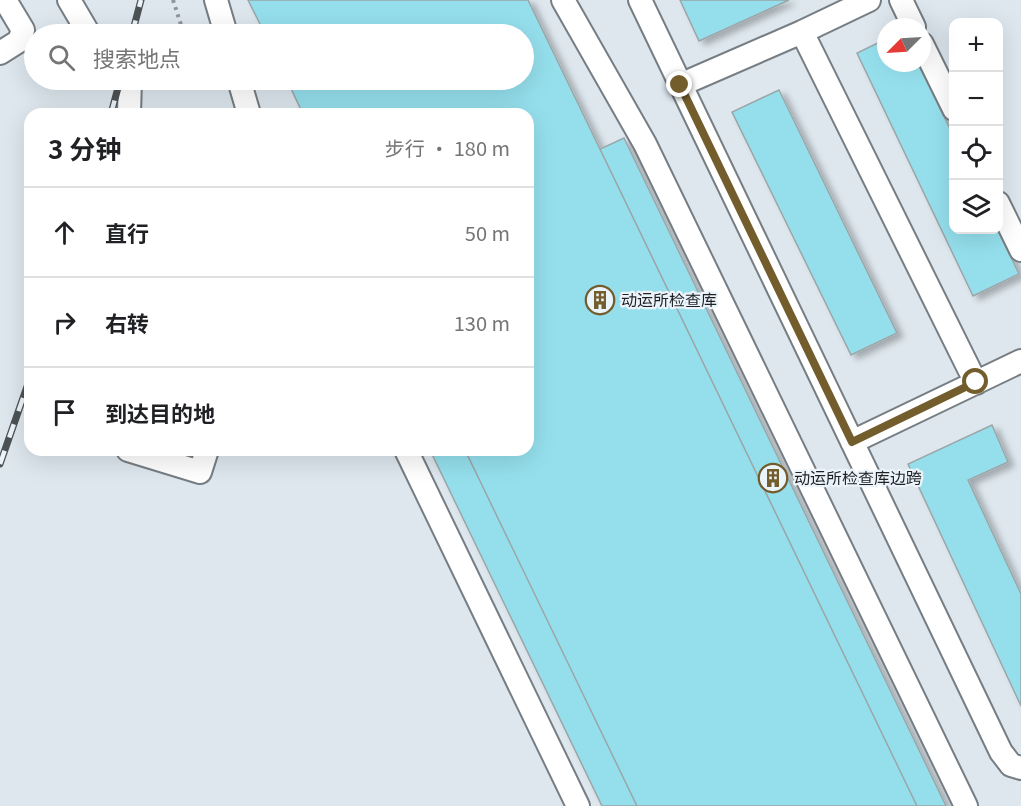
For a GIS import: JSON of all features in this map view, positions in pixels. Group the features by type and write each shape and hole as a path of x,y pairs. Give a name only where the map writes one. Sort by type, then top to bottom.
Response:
{"lane":[{"path":"0,52 19,41 23,30 5,0"},
{"path":"69,0 83,24"},
{"path":"216,0 223,24"},
{"path":"563,0 645,144 966,806"},
{"path":"640,0 1001,752 1011,765 1021,768"},
{"path":"680,85 802,32 835,8 869,0"},
{"path":"901,0 910,18"},
{"path":"802,32 976,382"},
{"path":"931,62 949,99"},
{"path":"129,108 130,90"},
{"path":"242,90 247,108"},
{"path":"1003,212 1021,250"},
{"path":"852,442 1021,362"},
{"path":"148,456 200,472 205,456"},
{"path":"409,456 578,806"}],"path":[{"path":"173,0 181,24"}],"building":[{"name":"动运所检查库","path":"248,0 528,0 917,806 637,806 468,456 534,456 534,108 300,108 292,90 534,90 534,24 260,24"},
{"path":"680,0 789,0 699,41"},
{"path":"877,43 877,72 922,72 949,127 949,234 1000,234 1019,274 973,296 857,53"},
{"path":"779,90 897,333 851,355 732,112"},
{"name":"动运所检查库边跨","path":"624,138 946,806 917,806 600,149"},
{"path":"992,425 1008,462 968,480 1021,594 1021,706 908,464"},
{"path":"433,456 468,456 637,806 602,806"}],"railway":[{"path":"135,24 141,0"},
{"path":"113,108 117,90"},
{"path":"0,464 24,395"}],"place":[{"name":"动运所检查库","path":"600,300"},
{"name":"动运所检查库边跨","path":"773,478"}],"route":[{"path":"680,85 852,442 976,382"}]}
